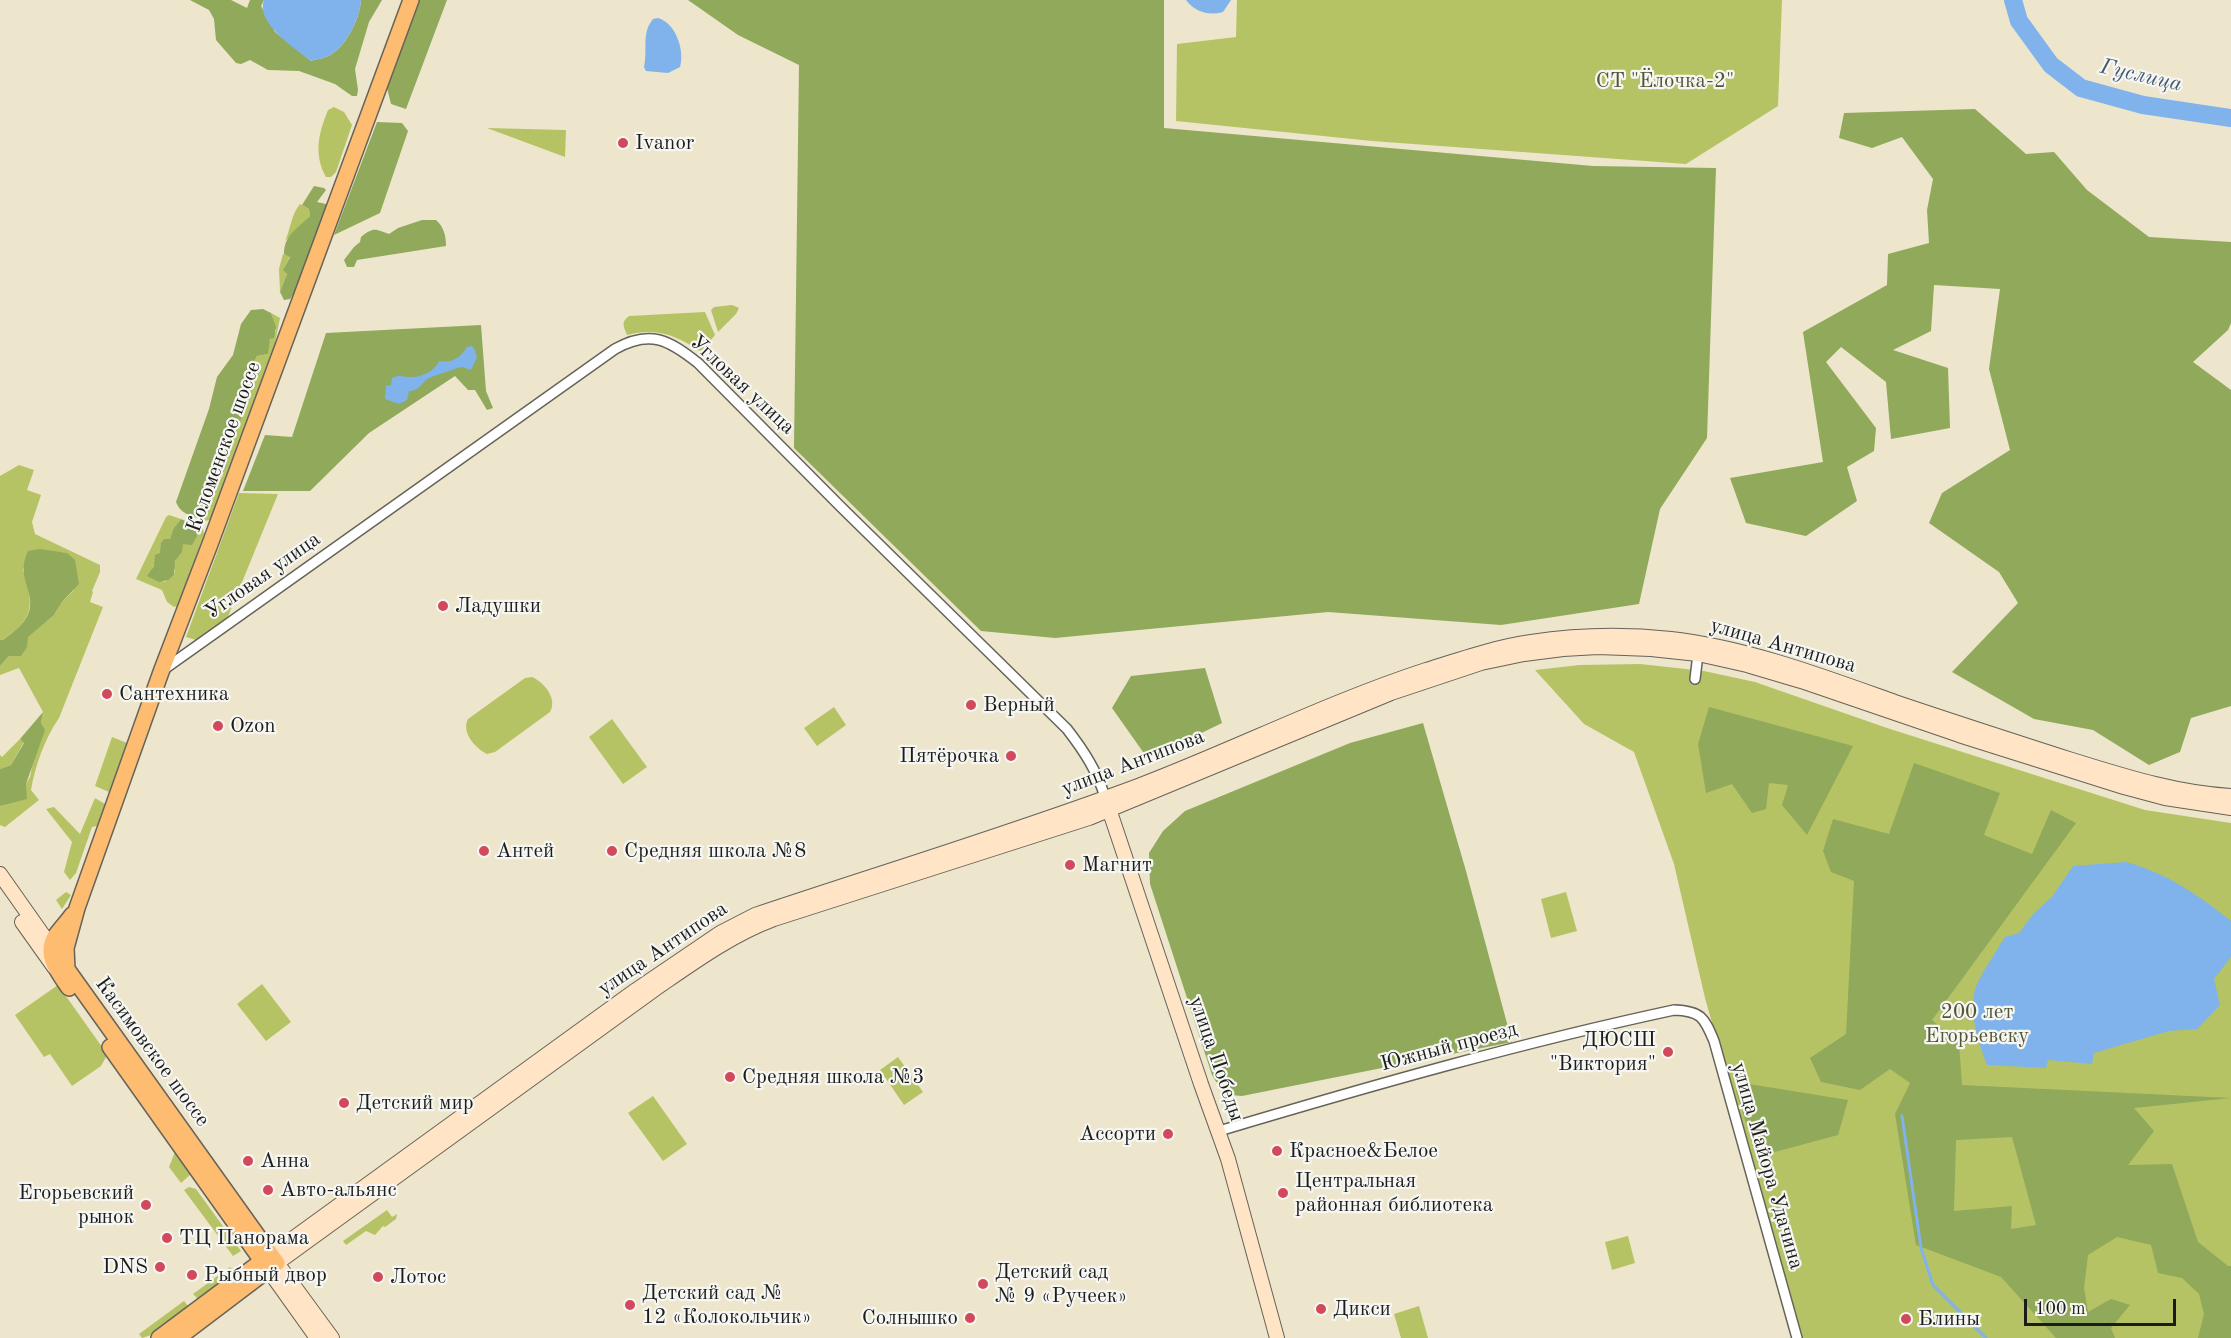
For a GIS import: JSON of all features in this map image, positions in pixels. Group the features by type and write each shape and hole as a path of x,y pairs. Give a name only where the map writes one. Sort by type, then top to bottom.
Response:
{"main road":[{"name":"Коломенское шоссе","path":"61,968 65,958 69,927 161,672 411,0"},
{"name":"улица Антипова","path":"1107,803 1372,689 1448,663 1528,642 1605,637 1670,639 1758,657 2106,770 2179,790 2231,796"},
{"name":"улица Антипова","path":"159,1338 270,1262 636,990 738,923 763,912 1107,803 1344,711 1481,663 1524,654 1598,647 1651,648 1698,654 1801,681 1959,735 2124,787 2165,798 2231,808"},
{"name":"улица Победы","path":"1107,803 1201,1084 1219,1131 1277,1338"},
{"path":"0,874 52,947 51,960 61,968"},
{"name":"Касимовское шоссе","path":"0,891 30,934 61,968 270,1262"},
{"path":"28,914 47,927 69,927"},
{"name":"Коломенское шоссе","path":"52,947 55,936 69,927"},
{"path":"30,934 52,947"},
{"name":"улица Антипова","path":"178,1338 270,1262"},
{"path":"270,1262 317,1338"},
{"path":"270,1262 332,1338"}],"street":[{"name":"Угловая улица","path":"161,672 615,349 632,340 653,338 672,345 698,363 1059,722 1085,752 1097,772 1107,803"},
{"path":"1695,679 1698,654"},
{"name":"Южный проезд","path":"1219,1131 1397,1078 1492,1053 1674,1010 1691,1011"},
{"name":"улица Майора Удачина","path":"1691,1011 1707,1024 1714,1041 1797,1338"}],"green space":[{"path":"190,0 231,0 247,8 250,0 264,0 261,6 275,32 311,61 333,53 345,41 358,16 361,0 382,0 369,22 355,69 357,96 352,96 335,84 299,71 268,70 250,60 241,64 236,63 216,40 214,19 209,10"},
{"path":"419,0 447,0 406,109 391,104 387,88"},
{"path":"688,0 1164,0 1164,128 1593,166 1716,168 1707,438 1660,509 1639,604 1501,625 1328,612 1055,638 981,631 794,448 799,65 738,35"},
{"name":"СТ \"Ёлочка-2\"","path":"1237,0 1782,0 1778,106 1686,164 1372,141 1176,121 1177,44 1236,37"},
{"path":"334,107 344,112 352,125 336,172 331,177 326,177 320,160 319,143 328,110"},
{"path":"1975,109 2026,154 2054,152 2087,190 2149,237 2231,242 2231,323 2228,330 2193,362 2231,390 2231,706 2191,718 2180,752 2149,765 2093,730 2034,719 1952,672 2018,603 1999,572 1929,523 1942,493 2010,450 1989,369 2000,289 1934,285 1931,331 1893,350 1948,368 1950,428 1891,439 1886,382 1841,347 1826,362 1876,428 1874,451 1847,467 1857,501 1806,536 1746,523 1730,478 1823,462 1803,332 1887,285 1888,254 1929,243 1927,210 1933,179 1902,137 1872,148 1839,138 1844,113"},
{"path":"377,122 402,123 408,131 380,213 334,235"},
{"path":"487,128 566,130 565,157"},
{"path":"314,186 326,190 317,202 326,204 326,206 295,292 290,299 284,300 280,292 287,274 283,270 290,257 284,254 286,242 310,216 309,209 302,205"},
{"path":"300,204 309,209 310,216 285,241 295,213"},
{"path":"422,220 436,220 439,223 444,232 446,246 357,260 354,267 347,267 344,260 360,242 361,237 372,230 389,234 398,228"},
{"path":"283,254 290,256 284,268 287,274 280,292 279,269"},
{"path":"732,305 739,308 736,314 718,332 711,310 714,307"},
{"path":"263,309 271,313 276,327 274,338 270,339 268,354 257,356 253,364 257,369 244,389 241,419 227,452 225,469 207,499 205,517 201,519 193,517 183,511 176,502 209,409 217,377 233,355 241,324 251,310"},
{"path":"705,312 715,335 701,352 666,334 647,332 627,335 624,327 624,322 629,316"},
{"path":"271,313 280,318 275,343 210,520 204,521 201,519 203,519 206,500 222,477 227,462 227,452 244,411 243,392 253,376 253,364 257,356 268,354 268,343 276,331"},
{"path":"481,325 486,391 493,408 487,410 475,390 468,390 455,376 369,433 310,491 243,491 265,435 292,437 326,333"},
{"path":"19,465 34,470 27,490 41,495 32,522 35,534 100,565 100,572 90,602 103,607 59,718 49,734 35,771 31,790 39,800 5,827 0,825 0,806 16,801 30,777 34,757 44,730 41,723 43,712 19,668 0,675 0,666 9,656 27,647 27,637 54,615 62,602 74,590 67,553 55,552 23,569 29,592 29,609 26,617 14,632 0,640 0,476"},
{"path":"239,493 278,494 227,619 196,640 186,637"},
{"path":"169,515 181,519 173,529 170,539 167,540 152,569 164,582 174,575 173,566 183,544 198,531 197,526 203,529 204,534 178,606 174,607 167,602 162,590 136,579"},
{"path":"181,519 197,526 197,536 192,545 183,544 182,552 175,561 174,575 168,580 159,582 147,576 154,566 155,555 160,553 161,543 164,539 170,539 173,529"},
{"path":"40,549 67,553 75,560 79,584 62,602 54,615 28,637 27,647 21,656 9,656 0,666 0,640 19,627 28,616 30,605 24,564 28,551"},
{"name":"200 лет Егорьевску","path":"1640,664 1704,671 1755,682 1887,728 2145,810 2231,823 2231,1338 1801,1338 1705,998 1674,864 1634,752 1584,724 1535,670 1580,665"},
{"path":"1205,668 1222,723 1148,759 1112,708 1131,676"},
{"path":"532,677 548,691 552,702 550,712 495,752 487,754 482,751 470,739 466,729 468,719 525,678"},
{"path":"834,707 846,725 817,746 804,728"},
{"path":"1709,707 1853,746 1807,835 1782,805 1788,785 1769,783 1766,809 1752,813 1732,784 1706,793 1698,744"},
{"path":"43,712 41,723 45,730 26,784 27,799 0,806 0,769 11,765 24,743 20,739"},
{"path":"612,719 647,767 623,784 589,737"},
{"path":"1423,723 1512,1042 1242,1096 1228,1093 1221,1088 1212,1075 1150,884 1149,853 1163,831 1185,811 1350,743"},
{"path":"112,737 127,743 109,792 95,786"},
{"path":"20,739 24,742 11,765 0,769 0,755 2,757"},
{"path":"1914,763 2000,793 1984,835 2032,854 2051,810 2076,823 1932,1020 1959,1043 1962,1085 2231,1098 2134,1108 2154,1131 2128,1165 2172,1164 2198,1242 2231,1266 2231,1338 2198,1338 2204,1314 2199,1294 2182,1278 2158,1273 2151,1245 2117,1237 2088,1255 2084,1288 2088,1312 2111,1299 2130,1305 2111,1328 2115,1338 2056,1338 2001,1277 1916,1245 1895,1114 1910,1083 1890,1069 1860,1090 1821,1082 1810,1058 1846,1034 1854,881 1831,872 1823,851 1833,819 1889,834","holes":["2012,1137 2036,1225 2011,1229 2012,1206 1954,1211 1956,1140"]},
{"path":"95,798 105,804 97,826 92,827 76,873 70,880 64,872 72,842 46,809 54,807 80,834"},
{"path":"66,892 71,895 62,909 56,900"},
{"path":"1566,892 1577,931 1551,938 1541,899"},
{"path":"262,984 291,1022 266,1041 237,1004"},
{"path":"58,985 105,1051 106,1057 101,1066 72,1086 50,1054 44,1057 15,1015"},
{"path":"898,1057 923,1092 904,1105 880,1070"},
{"path":"1743,1083 1848,1100 1838,1135 1771,1153 1765,1163 1758,1161 1736,1091"},
{"path":"653,1096 687,1144 663,1161 628,1113"},
{"path":"175,1152 191,1174 181,1183 169,1167"},
{"path":"189,1187 196,1189 241,1251 233,1256 184,1190"},
{"path":"387,1210 392,1217 397,1214 396,1219 385,1227 383,1226 375,1235 366,1231 346,1245 343,1241"},
{"path":"1628,1236 1635,1263 1612,1270 1605,1242"},
{"path":"230,1267 238,1274 200,1301 193,1294"},
{"path":"184,1301 189,1307 160,1332 142,1338 139,1334"},
{"path":"1419,1306 1428,1338 1401,1338 1394,1314"}],"water":[{"path":"264,0 361,0 358,16 345,41 333,53 311,61 278,35 271,26 265,18"},
{"path":"1186,0 1231,0 1223,12 1213,14 1198,10"},
{"path":"658,18 674,31 680,46 680,67 668,73 646,71 644,67 647,30 653,19"},
{"path":"471,346 477,357 471,370 462,367 429,378 418,388 409,391 407,400 399,404 385,399 386,386 391,385 392,378 424,375 439,361 455,359"},
{"path":"2126,862 2155,872 2182,886 2231,921 2231,957 2214,979 2220,1005 2197,1029 2169,1031 2094,1053 2092,1064 2048,1060 2046,1068 1987,1065 1977,1035 1973,1002 1978,982 2005,937 2019,933 2034,913 2052,897 2073,866"}],"waterway":[{"name":"Гуслица","path":"2013,0 2019,21 2051,65 2081,88 2143,105 2231,118"},
{"path":"1902,1116 1921,1248 1933,1285 1986,1338"}],"place":[{"name":"Ivanor","path":"623,143"},
{"name":"Ладушки","path":"443,606"},
{"name":"Сантехника","path":"107,694"},
{"name":"Верный","path":"971,705"},
{"name":"Ozon","path":"218,726"},
{"name":"Пятёрочка","path":"1011,756"},
{"name":"Антей","path":"484,851"},
{"name":"Средняя школа №8","path":"612,851"},
{"name":"Магнит","path":"1070,865"},
{"name":"ДЮСШ \"Виктория\"","path":"1668,1052"},
{"name":"Средняя школа №3","path":"730,1077"},
{"name":"Детский мир","path":"344,1103"},
{"name":"Ассорти","path":"1168,1134"},
{"name":"Красное&Белое","path":"1277,1151"},
{"name":"Анна","path":"248,1161"},
{"name":"Авто-альянс","path":"268,1190"},
{"name":"Центральная районная библиотека","path":"1283,1193"},
{"name":"Егорьевский рынок","path":"146,1205"},
{"name":"ТЦ Панорама","path":"167,1238"},
{"name":"DNS","path":"160,1267"},
{"name":"Рыбный двор","path":"192,1275"},
{"name":"Лотос","path":"378,1277"},
{"name":"Детский сад № 9 «Ручеек»","path":"983,1284"},
{"name":"Детский сад № 12 «Колокольчик»","path":"630,1305"},
{"name":"Дикси","path":"1321,1309"},
{"name":"Солнышко","path":"970,1318"},
{"name":"Блины","path":"1906,1319"}]}
